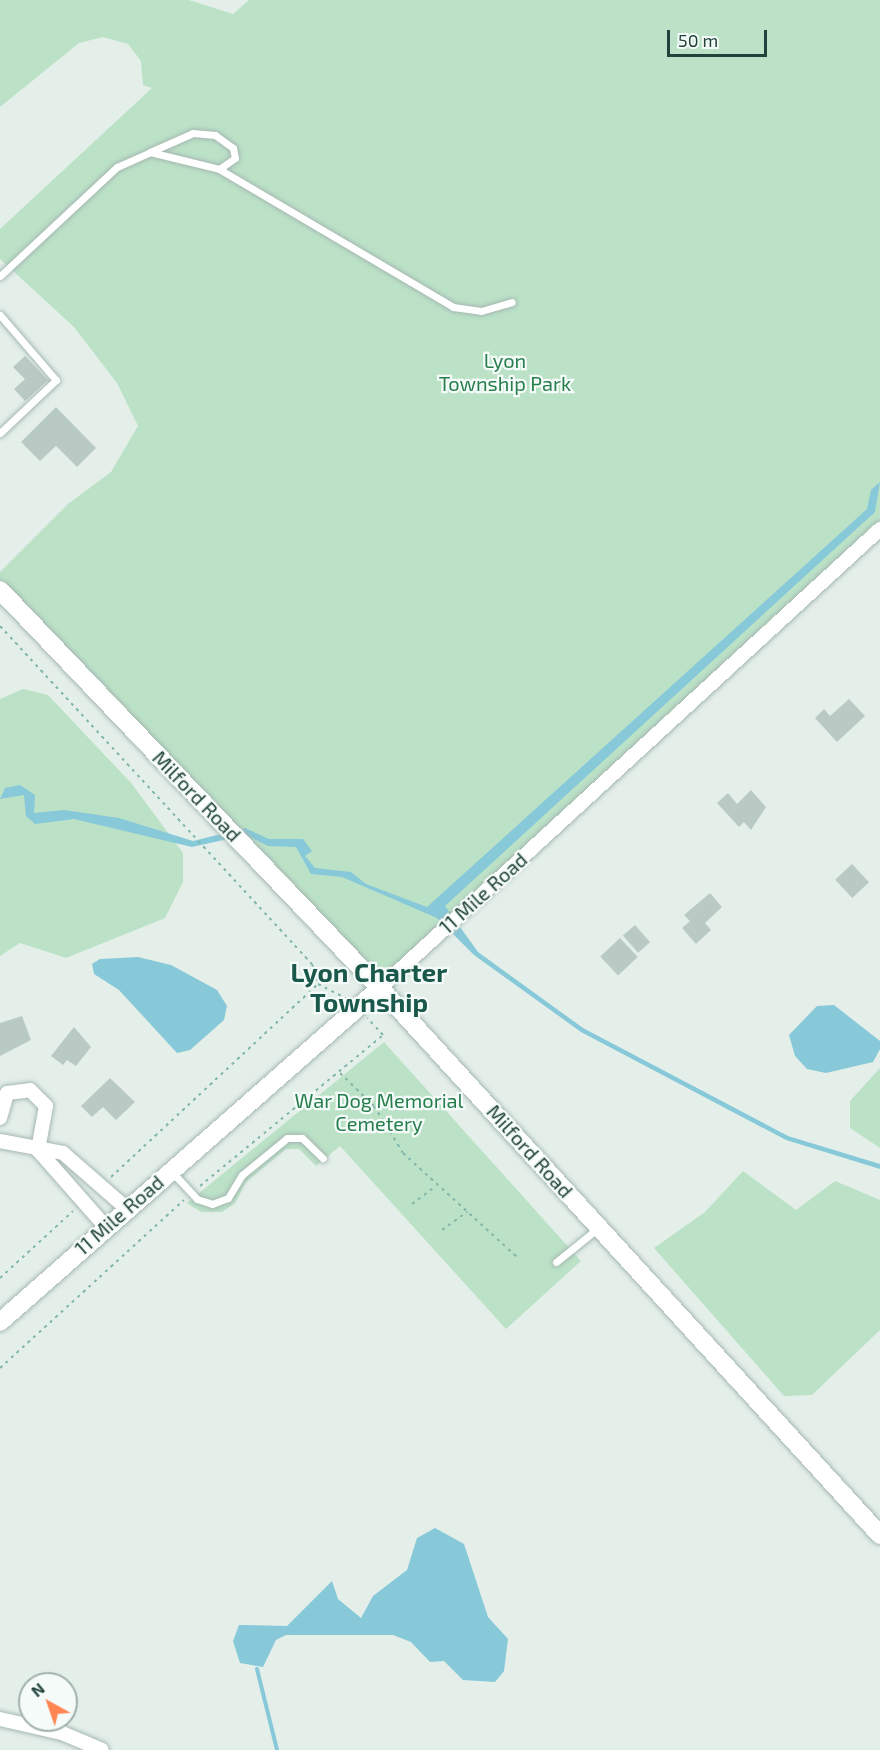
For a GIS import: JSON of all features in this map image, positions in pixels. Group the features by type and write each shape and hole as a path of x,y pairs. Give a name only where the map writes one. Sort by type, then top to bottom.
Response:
{"street":[{"name":"11 Mile Road","path":"0,1322 126,1208 380,988 880,529"},
{"name":"Milford Road","path":"0,590 380,988 880,1535"},
{"path":"0,1118 8,1093 30,1090 46,1106 38,1150"},
{"path":"0,1141 63,1153 77,1161 126,1208"},
{"path":"38,1150 106,1227"},
{"path":"0,1719 62,1733 102,1750"}],"lane":[{"path":"0,276 117,167 193,133 215,135 233,148 235,158 219,169"},
{"path":"150,152 219,169 453,307 480,310 512,302"},
{"path":"0,315 56,380 0,433"},
{"path":"170,1170 198,1199 212,1204 228,1198 242,1175 287,1138 302,1138 323,1158"},
{"path":"556,1262 599,1227"}],"path":[{"path":"0,626 312,964 318,984"},
{"path":"340,1073 436,1186 517,1257"},
{"path":"412,1204 436,1186"},
{"path":"442,1230 467,1212"}],"green space":[{"name":"Lyon Township Park","path":"0,0 189,0 233,14 249,0 880,0 880,526 380,988 0,590 0,572 68,504 111,472 138,426 117,383 74,327 0,259 0,229 152,88 143,85 141,61 128,44 103,37 79,43 0,107"},
{"path":"23,689 48,695 132,784 183,853 183,882 165,918 66,958 20,943 0,956 0,699"},
{"name":"War Dog Memorial Cemetery","path":"384,1042 581,1261 506,1329 340,1146 316,1166 299,1149 286,1149 246,1182 235,1203 222,1212 201,1212 187,1203"},
{"path":"880,1068 880,1148 850,1128 850,1101"},
{"path":"743,1171 796,1210 835,1181 880,1200 880,1330 812,1395 784,1396 654,1248 705,1212"}],"water":[{"path":"880,482 875,512 445,906 478,952 583,1028 788,1136 880,1164 880,1169 786,1140 581,1032 474,955 437,918 342,877 311,874 296,847 268,846 246,835 192,847 74,819 35,824 26,816 24,795 0,799 5,788 20,785 35,795 34,813 64,810 119,818 193,841 245,828 269,839 303,839 312,851 305,856 315,868 351,872 366,884 427,907 867,509 871,490"},
{"path":"138,957 171,965 217,990 227,1006 224,1020 190,1050 177,1053 119,990 94,974 92,964 100,959"},
{"path":"834,1005 880,1041 880,1049 873,1062 826,1073 807,1069 795,1056 789,1035 817,1006"},
{"path":"435,1528 464,1544 488,1617 508,1639 504,1671 495,1682 463,1680 444,1661 430,1662 411,1642 393,1635 286,1635 276,1640 263,1667 240,1663 233,1641 239,1625 287,1626 332,1581 338,1599 361,1618 373,1596 407,1570 417,1538"}],"building":[{"path":"25,356 48,380 25,401 14,389 25,379 13,367"},
{"path":"56,407 96,448 77,467 56,446 40,461 21,442"},
{"path":"849,699 865,716 837,742 815,718 824,709 830,716"},
{"path":"751,790 766,807 751,830 744,822 739,827 717,803 728,793 737,804"},
{"path":"852,864 869,882 852,898 835,880"},
{"path":"710,893 722,907 705,923 711,930 696,944 682,928 690,921 684,915"},
{"path":"635,925 650,942 638,953 623,935"},
{"path":"620,938 638,957 618,975 600,956"},
{"path":"22,1016 31,1040 0,1056 0,1023"},
{"path":"74,1027 91,1047 76,1066 67,1060 63,1065 51,1056"},
{"path":"110,1078 135,1102 116,1120 103,1107 92,1117 81,1106"}],"waterway":[{"path":"257,1669 277,1750"}],"district":[{"name":"Lyon Charter Township","path":"369,987"}]}
